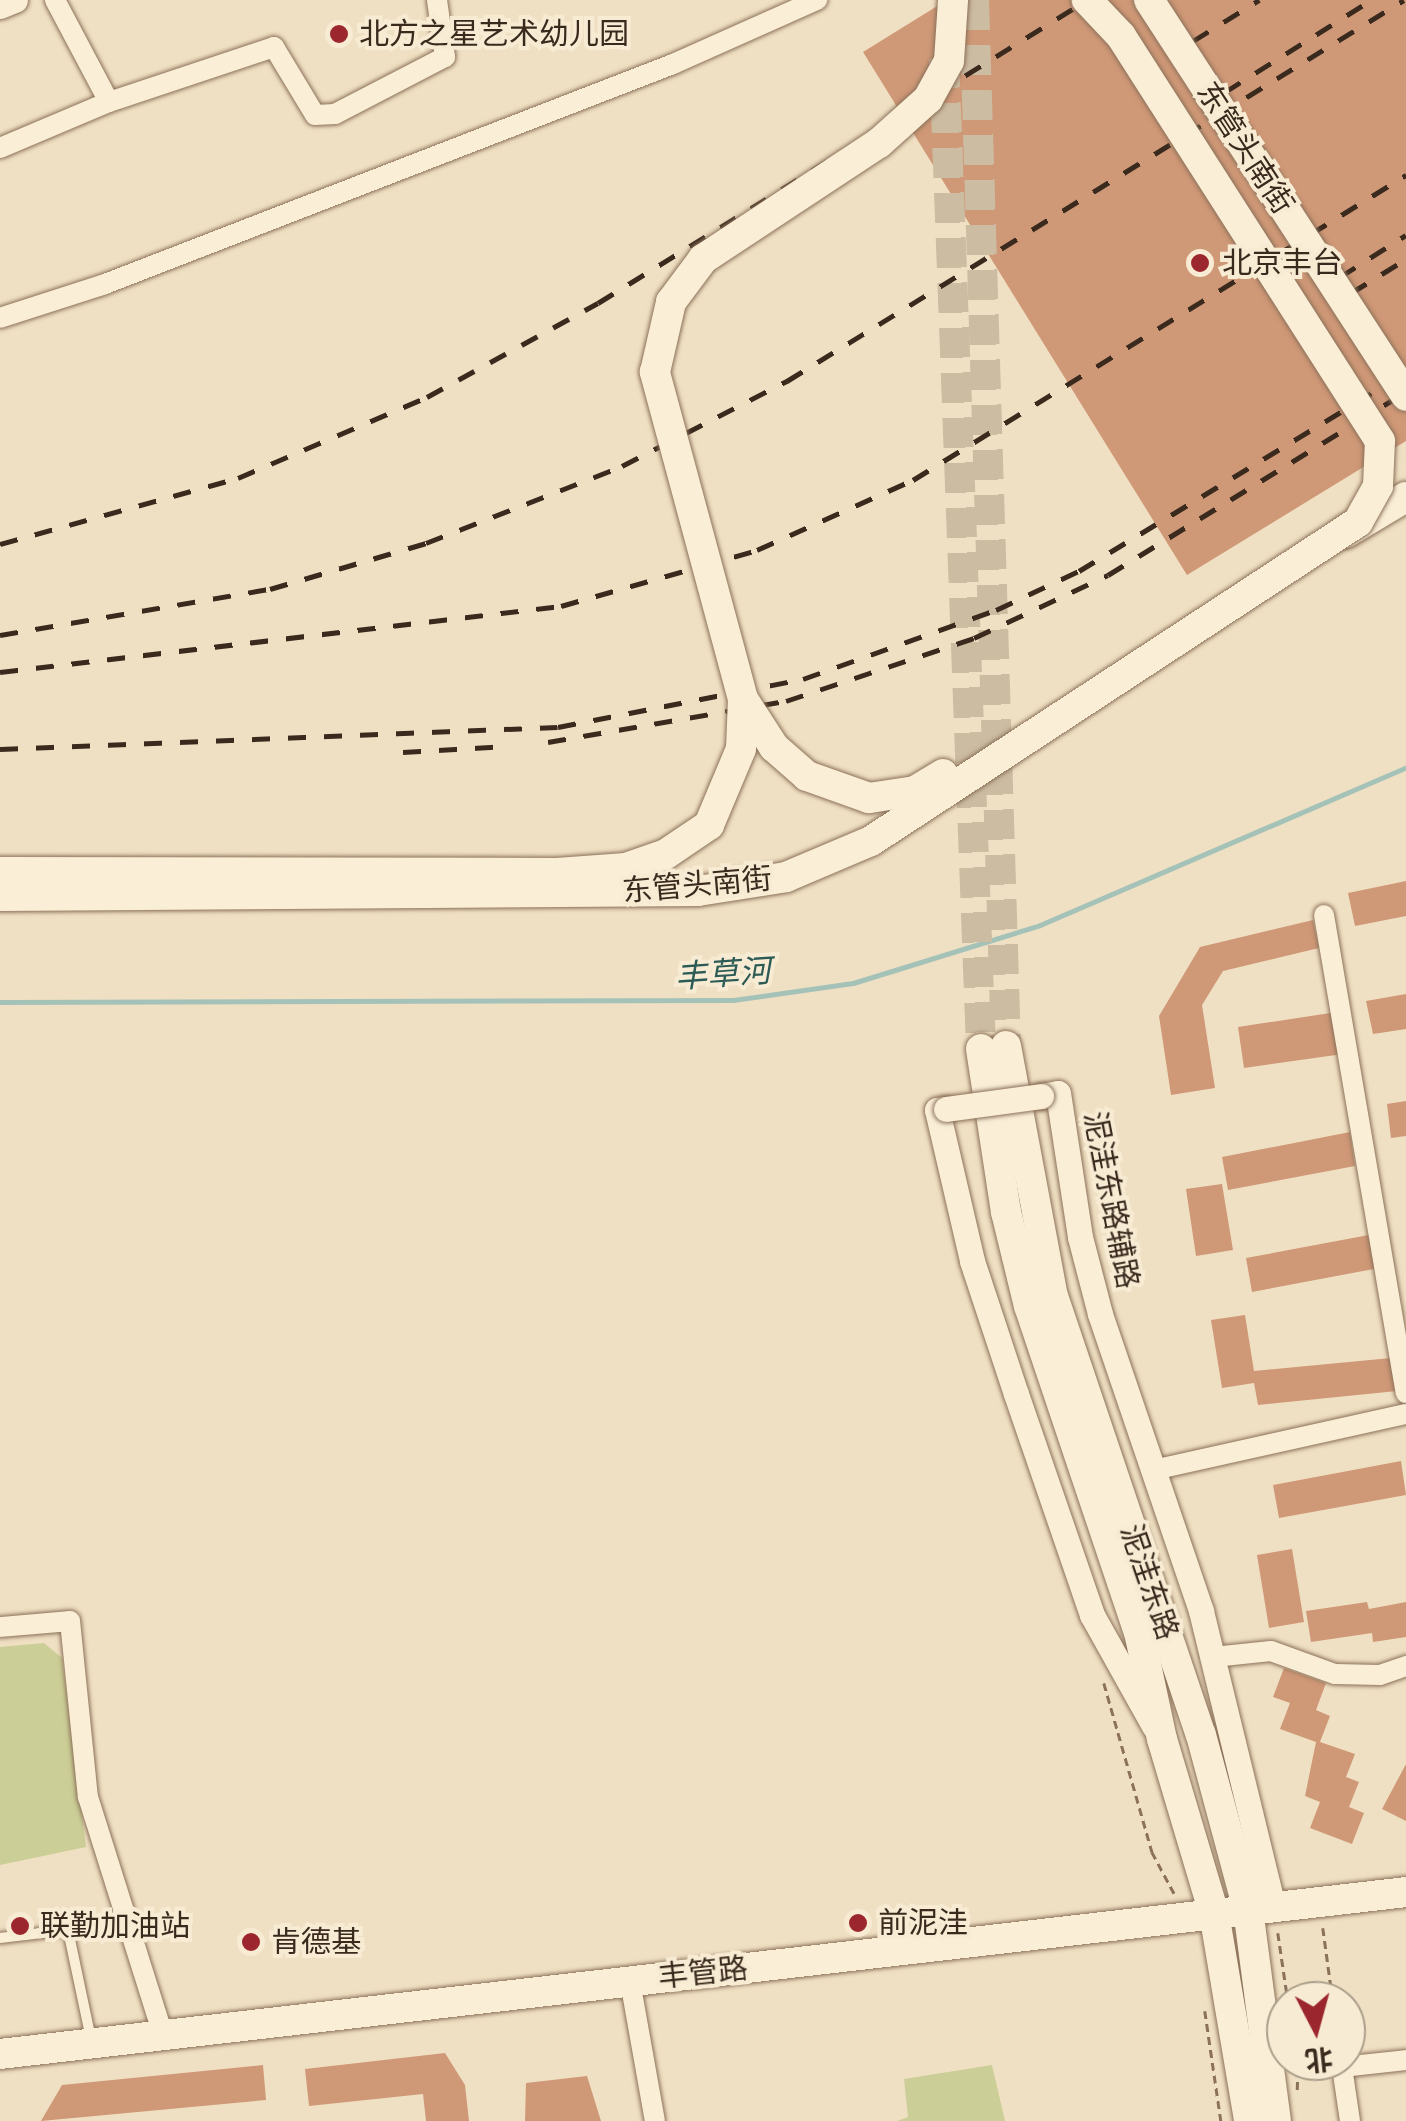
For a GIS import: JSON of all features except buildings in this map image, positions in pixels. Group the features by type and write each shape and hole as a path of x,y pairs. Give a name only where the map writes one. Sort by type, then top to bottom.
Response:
{"main road":[{"path":"954,0 949,61 928,99 880,143 702,260 671,302 660,337 656,372 664,418 744,699 774,747 807,776 869,798 915,791 1049,720"},
{"path":"1087,0 1120,36 1380,441 1378,486 1358,522 1314,553"},
{"name":"东管头南街","path":"1149,0 1406,396"},
{"name":"东管头南街","path":"0,896 454,896 748,885 825,863 872,841 1049,720 1406,497"},
{"name":"东管头南街","path":"0,872 557,873 626,868 666,854 709,825 741,749 744,699"},
{"name":"泥洼东路","path":"1249,2121 1213,1908 1162,1739 1139,1632 1029,1306 1006,1212 994,1047 1053,1296 1259,1903 1276,2121"},
{"name":"丰管路","path":"0,2040 1259,1903 1406,1881"},
{"name":"丰管路","path":"1259,1903 1319,1902 1406,1892"},
{"name":"丰管路","path":"0,2054 1213,1908"}],"street":[{"path":"0,6 15,0"},
{"path":"55,0 108,102"},
{"path":"0,148 108,102 274,47 315,115 335,114 445,57 437,0"},
{"path":"0,318 637,78 817,0"},
{"path":"1324,915 1396,1262 1406,1393"},
{"name":"泥洼东路辅路","path":"1162,1739 1092,1615 972,1261 937,1110 1058,1093 1080,1237 1204,1624 1259,1903"},
{"path":"1153,1470 1406,1414"},
{"path":"0,1628 70,1621 88,1797 158,2022"},
{"path":"1223,1656 1271,1651 1334,1674 1380,1676 1406,1666"},
{"path":"630,1981 656,2121"},
{"path":"1350,2121 1342,2067 1406,2060"}],"lane":[{"path":"0,1938 68,1930 89,2030"}],"path":[{"path":"1319,1902 1330,1981"},
{"path":"1259,1903 1282,1981"}],"green space":[{"path":"44,1643 62,1658 86,1847 0,1865 0,1647"},
{"path":"992,2065 1005,2121 897,2121 908,2117 904,2079"}],"waterway":[{"name":"丰草河","path":"0,1002 733,1000 853,983 1040,925 1406,767"}],"tunnel":[{"path":"974,0 1006,1046"},
{"path":"944,58 981,1049"}],"railway":[{"path":"0,544 238,478 427,397 598,303 1087,0"},
{"path":"1193,41 1259,0"},
{"path":"1225,92 1371,0"},
{"path":"0,635 270,589 426,543 622,466 787,381 1404,0"},
{"path":"0,672 561,606 757,550 913,480 1406,175"},
{"path":"1340,277 1406,235"},
{"path":"1351,293 1406,259"},
{"path":"0,749 558,727 803,679 996,610 1079,571 1406,372"},
{"path":"548,742 786,701 974,638 1108,575 1406,392"},
{"path":"403,752 508,746"}],"place":[{"name":"北方之星艺术幼儿园","path":"339,34"},
{"name":"北京丰台","path":"1200,263"},
{"name":"前泥洼","path":"858,1923"},
{"name":"联勤加油站","path":"20,1926"},
{"name":"肯德基","path":"251,1942"}]}
